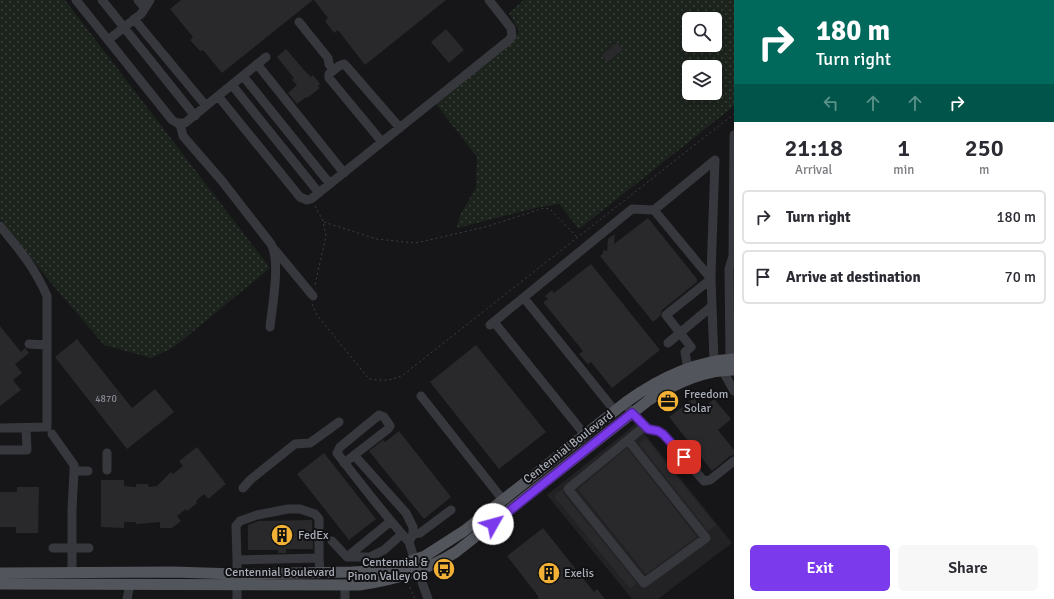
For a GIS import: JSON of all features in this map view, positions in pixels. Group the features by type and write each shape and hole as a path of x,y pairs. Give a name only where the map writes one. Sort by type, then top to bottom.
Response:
{"main road":[{"name":"Centennial Boulevard","path":"0,573 172,572 237,574 372,571 397,566 429,554 448,542 624,403 645,389 688,368 714,361 732,359"},
{"name":"Centennial Boulevard","path":"0,584 345,585 399,578 444,560 466,545 649,400 665,390 696,378 728,370"},
{"path":"0,581 56,580 72,572"}],"street":[{"path":"76,0 172,120 180,124 185,123 195,116 266,57"},
{"path":"102,0 195,116"},
{"path":"138,0 145,8"},
{"path":"108,40 141,14 150,0"},
{"path":"218,96 300,197 307,200 311,199 509,40 512,36 511,28 489,0"},
{"path":"134,19 206,106"},
{"path":"298,22 328,58 329,64 333,70"},
{"path":"257,64 344,173"},
{"path":"382,142 329,78 329,74 333,70 344,64 400,128"},
{"path":"244,76 330,184"},
{"path":"232,85 319,193"},
{"path":"180,124 183,136 222,181 272,244 275,250 313,296"},
{"path":"732,359 730,269 733,260 734,135"},
{"path":"585,434 492,324 632,209 654,210 715,160 711,279 714,361"},
{"path":"654,210 711,279"},
{"path":"0,226 23,254 40,279 47,296 47,427 0,428"},
{"path":"270,327 275,281 275,250"},
{"path":"688,368 685,352 691,347 666,315 711,279"},
{"path":"524,298 615,411"},
{"path":"668,343 712,306"},
{"path":"29,344 47,345"},
{"path":"728,370 734,391"},
{"path":"421,396 503,500"},
{"path":"624,403 648,429 658,431 663,434 704,481 710,480 734,461"},
{"path":"344,463 388,429 390,426 384,417 379,415 340,447 336,453 380,510 402,534 411,538"},
{"path":"243,488 250,480 295,444 310,443 339,422"},
{"path":"628,440 706,538 644,583 568,489 645,426"},
{"path":"0,450 27,450 26,428"},
{"path":"52,434 74,465 72,572"},
{"path":"107,453 107,470"},
{"path":"354,455 406,513 413,527 411,538 414,560 428,599"},
{"path":"74,471 88,471"},
{"path":"237,599 236,526 240,521 257,515 288,509 300,509 315,514 319,519 320,572"},
{"path":"411,538 451,510"},
{"path":"347,557 391,521"},
{"path":"332,541 347,557 370,558 384,550 402,534"},
{"path":"54,548 89,548"},
{"path":"237,560 319,558"},
{"path":"127,599 130,584"},
{"path":"345,585 346,599"}],"path":[{"path":"311,199 323,222 326,236 313,296 313,307 317,315 370,379 383,381 390,380 403,375 734,114"},
{"path":"323,222 376,239 416,243 485,227 544,208 550,209 577,238"},
{"path":"410,587 415,599"}],"shaded area":[{"path":"0,0 65,0 270,268 174,347 152,358 104,345 46,277 0,219"},
{"path":"524,0 734,0 734,106 579,229 559,204 540,207 457,228 460,215 476,188 477,157 436,104 514,41 519,31 509,13"},
{"path":"636,423 732,543 658,599 632,599 547,495"}],"building":[{"path":"181,0 313,0 222,73 203,50 200,51 190,40 193,37 170,9"},
{"path":"314,0 446,0 365,65 338,30 334,33 325,21 328,18"},
{"path":"446,29 464,50 449,63 431,42"},
{"path":"617,43 623,50 607,62 602,55"},
{"path":"286,49 304,70 311,77 313,75 320,84 318,86 320,88 297,104 288,93 297,85 292,80 294,78 277,57"},
{"path":"648,218 697,279 697,282 662,310 660,316 653,322 600,256 603,254 603,250 607,251 608,239 615,234 614,244"},
{"path":"591,264 660,350 612,388 591,362 588,364 579,354 583,351 543,302 548,299 545,296 552,290 554,293"},
{"path":"0,326 21,352 25,348 29,353 15,364 22,373 13,380 21,390 0,406"},
{"path":"77,339 132,408 155,389 174,412 127,449 55,357"},
{"path":"476,345 546,432 499,469 430,382"},
{"path":"694,398 702,409 714,399 731,419 718,430 734,450 734,455 730,456 712,471 669,417"},
{"path":"399,431 451,497 424,519 369,451 383,440 385,442"},
{"path":"646,438 716,525 708,531 639,444"},
{"path":"197,447 226,484 208,499 204,494 196,501 197,503 187,511 186,509 177,516 181,521 172,528 160,528 160,522 136,524 136,522 124,522 124,528 101,527 101,480 124,480 124,486 136,487 136,484 148,484 149,487 157,486 171,472 173,474 183,466 179,461"},
{"path":"627,448 697,537 646,574 578,489"},
{"path":"324,453 376,519 349,540 297,474"},
{"path":"17,487 39,487 38,533 16,533 16,527 0,527 0,492 17,492"},
{"path":"562,489 563,493 637,583 630,589 554,496"},
{"name":"FedEx","path":"312,520 313,549 286,549 286,553 278,553 278,550 248,550 248,525 259,521"},
{"name":"Exelis","path":"543,528 594,592 597,589 605,599 538,599 538,596 507,556"}],"place":[{"name":"Freedom Solar","path":"668,401"},
{"name":"FedEx","path":"282,535"},
{"name":"Centennial & Pinon Valley OB","path":"444,569"},
{"name":"Exelis","path":"549,573"}],"route":[{"path":"493,524 632,413 648,429 658,431 663,434 684,457"}]}
